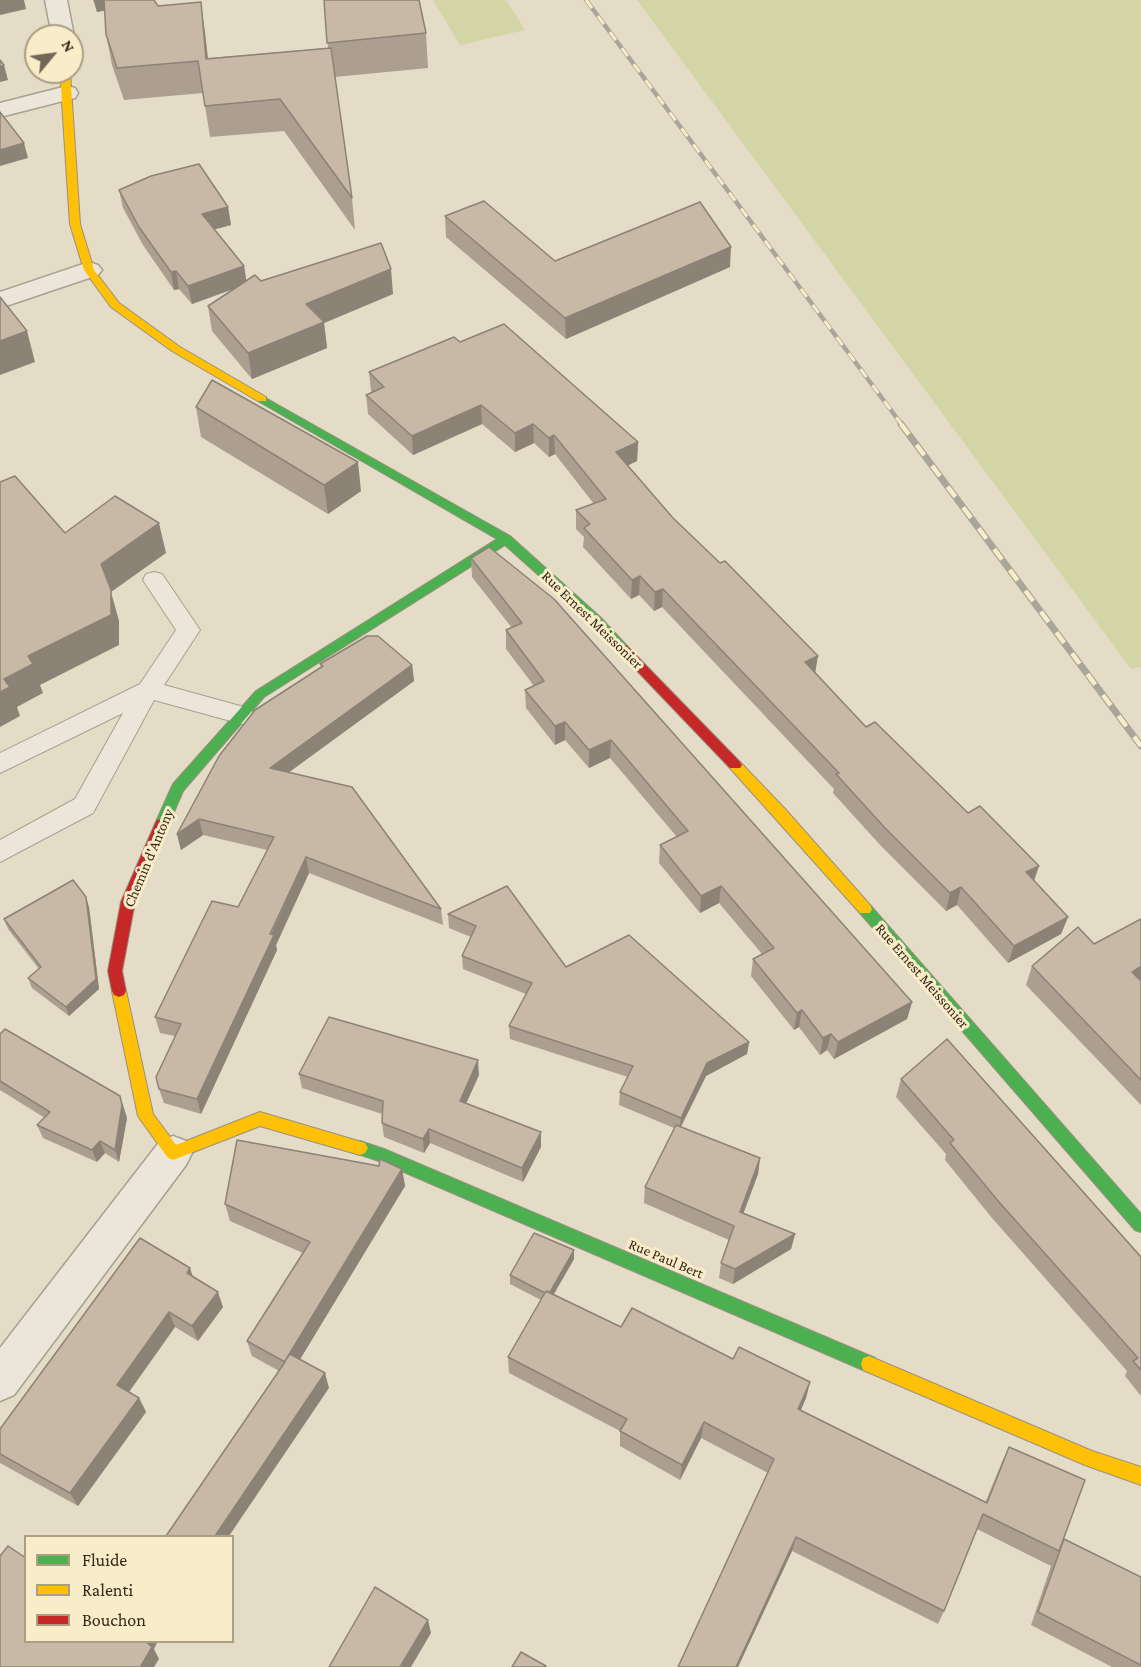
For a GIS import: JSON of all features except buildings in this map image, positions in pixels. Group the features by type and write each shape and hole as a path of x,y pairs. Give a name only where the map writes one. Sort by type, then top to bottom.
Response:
{"street":[{"path":"56,0 61,24"},
{"path":"0,110 48,96 65,84"},
{"name":"Rue Ernest Meissonier","path":"66,84 75,224 89,270 115,305 176,349 506,538 596,620 780,813 1141,1226"},
{"path":"0,300 89,270"},
{"name":"Chemin d'Antony","path":"173,1153 146,1116 115,971 128,902 178,788 260,694 506,538"},
{"name":"Rue Paul Bert","path":"173,1153 260,1119 379,1154 1091,1459 1141,1476"},
{"path":"0,1381 173,1153"}],"lane":[{"path":"0,852 84,806 148,690 188,630 154,580"},
{"path":"0,764 148,690 242,715"}],"green space":[{"path":"433,0 506,0 525,30 460,45"},
{"path":"637,0 1141,0 1141,667 1131,669"}],"railway":[{"path":"586,0 902,425"},
{"path":"901,424 1141,746"}],"traffic: fast":[{"path":"262,399 506,539 596,620 623,649"},
{"path":"162,824 178,788 260,694 506,539"},
{"path":"865,909 1141,1225"},
{"path":"360,1148 379,1154 869,1364"}],"traffic: slow":[{"path":"66,84 75,224 89,270 115,305 176,349 262,399"},
{"path":"735,765 865,909"},
{"path":"119,991 146,1116 173,1153 260,1119 360,1148"},
{"path":"869,1364 1091,1459 1141,1476"}],"traffic: jam":[{"path":"623,649 735,765"},
{"path":"119,991 115,971 128,902 162,824"}]}
